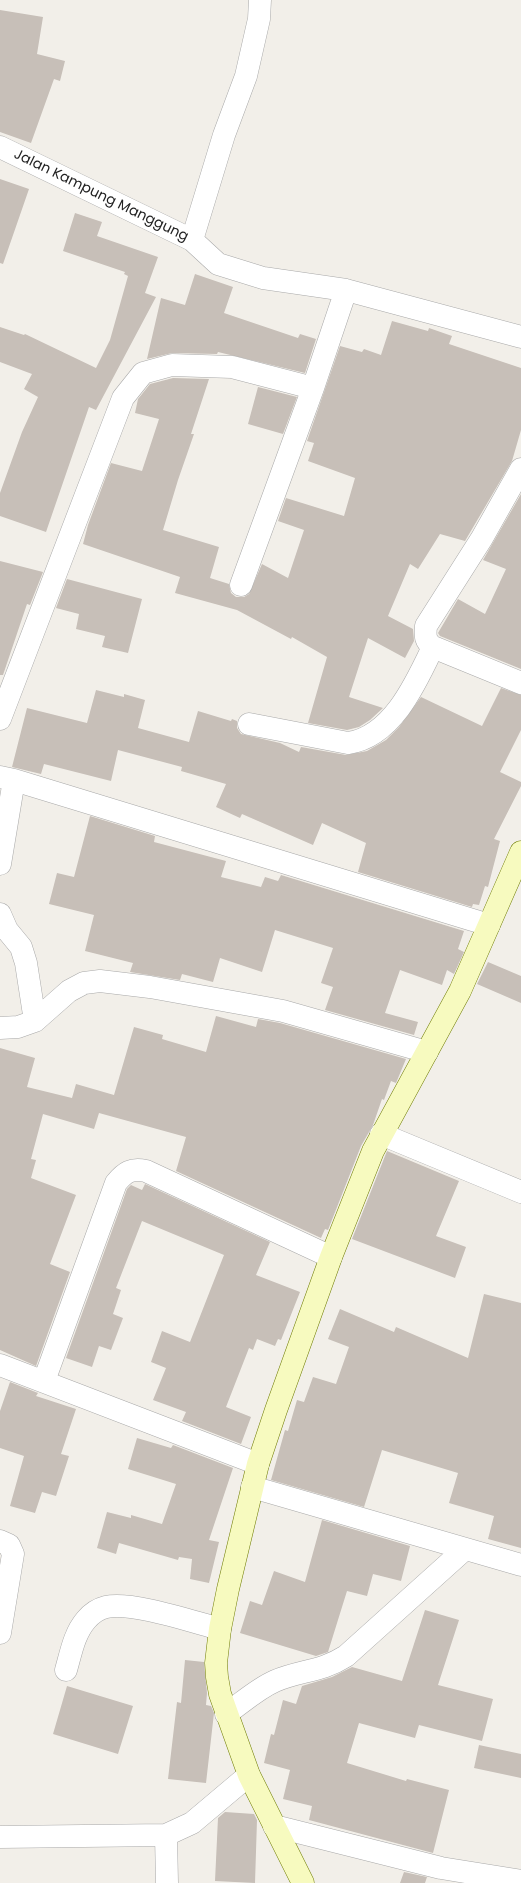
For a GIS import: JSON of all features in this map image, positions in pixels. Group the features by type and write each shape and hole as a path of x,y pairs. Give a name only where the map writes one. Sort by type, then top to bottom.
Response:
{"street":[{"path":"192,240 224,135 246,76 259,19 260,0"},
{"name":"Jalan Kampung Manggung","path":"0,147 192,240 218,264 263,278 346,290 521,337"},
{"path":"241,585 313,388 346,290"},
{"path":"0,719 124,398 143,373 172,365 232,367 313,388"},
{"path":"521,469 482,538 426,626 426,640 433,647 521,683"},
{"path":"249,724 348,743 356,742 379,729 399,710 415,686 433,647"},
{"path":"0,864 7,779 489,925"},
{"path":"303,1883 249,1775 226,1714 216,1677 220,1629 240,1532 258,1464 276,1410 331,1257 381,1134 460,991 521,852"},
{"path":"0,914 7,930 21,947 35,1021"},
{"path":"0,1028 18,1027 35,1021 69,992 84,983 100,981 150,986 283,1011 427,1052"},
{"path":"381,1134 521,1192"},
{"path":"44,1381 116,1183 122,1175 129,1171 146,1171 331,1257"},
{"path":"0,1365 258,1464"},
{"path":"252,1486 521,1565"},
{"path":"0,1541 9,1545 13,1554 13,1559 0,1634"},
{"path":"226,1714 275,1681 325,1668 346,1656 465,1549"},
{"path":"66,1670 74,1642 86,1620 95,1611 107,1607 127,1606 220,1629"},
{"path":"0,1837 166,1836 192,1823 249,1775"},
{"path":"274,1826 441,1868 521,1881"},
{"path":"166,1836 167,1883"}],"building":[{"path":"0,10 43,17 37,54 65,61 60,81 54,79 31,143 0,132"},
{"path":"0,179 29,189 3,264 0,263"},
{"path":"75,213 102,222 97,236 158,257 145,293 156,297 96,410 89,407 46,532 0,516 0,493 22,432 38,397 24,389 32,374 0,362 0,327 24,335 25,334 96,368 110,340 128,276 124,274 125,272 63,251"},
{"path":"195,274 233,287 224,313 298,338 300,334 316,339 305,373 218,352 217,354 172,353 147,359 161,298 185,305"},
{"path":"392,321 428,331 429,328 452,336 449,344 521,368 521,430 512,461 465,541 440,534 418,569 410,564 388,616 413,629 414,641 405,658 368,638 349,697 383,708 370,720 359,727 347,730 308,723 327,657 292,637 291,639 237,610 175,593 180,577 83,544 88,525 111,463 142,471 159,419 135,413 138,399 150,384 173,378 209,379 191,434 194,434 163,530 219,547 210,578 229,584 231,593 236,597 244,597 249,594 262,564 288,578 304,530 278,521 286,498 344,516 355,478 308,461 314,443 307,441 340,346 362,352 364,349 381,355"},
{"path":"258,387 297,397 283,434 248,424"},
{"path":"521,494 521,669 440,636 438,633 458,599 485,614 506,569 483,560"},
{"path":"0,561 43,572 30,605 27,604 3,675 0,675"},
{"path":"67,579 142,599 128,653 102,647 105,636 76,629 79,614 56,608"},
{"path":"501,688 521,695 521,730 500,772 521,782 521,786 494,839 500,841 488,887 485,886 479,905 473,904 472,907 358,872 366,843 322,823 313,845 242,814 240,818 216,807 226,784 181,771 182,767 118,750 111,781 44,764 41,774 12,767 27,708 87,723 96,690 124,697 124,694 145,700 138,728 189,742 198,711 231,721 232,719 237,721 237,728 241,734 280,743 299,752 301,747 346,755 367,751 386,740 399,727 421,697 482,726"},
{"path":"90,816 155,836 154,842 226,861 221,877 261,887 265,877 278,881 281,875 464,931 458,949 464,952 454,974 447,970 442,985 400,970 385,1013 418,1022 414,1035 325,1010 333,987 321,983 333,948 275,930 262,972 220,958 213,982 182,974 180,980 130,972 133,963 85,951 94,915 49,904 57,873 74,877"},
{"path":"488,962 521,976 521,1003 477,984"},
{"path":"216,1016 256,1027 258,1019 280,1023 406,1059 396,1083 391,1081 384,1100 382,1099 373,1125 361,1146 328,1230 325,1229 321,1238 176,1171 186,1137 99,1113 94,1129 43,1114 31,1159 36,1160 31,1178 76,1195 50,1264 70,1272 36,1366 0,1350 0,1048 35,1058 27,1087 72,1098 76,1084 114,1095 134,1027 163,1035 162,1039 206,1052"},
{"path":"387,1151 459,1181 436,1236 466,1247 455,1278 352,1239"},
{"path":"145,1184 270,1242 256,1275 300,1292 281,1340 278,1339 275,1346 257,1339 253,1350 249,1348 226,1407 251,1417 241,1444 182,1421 186,1412 153,1400 166,1368 151,1362 162,1331 190,1342 224,1255 142,1221 116,1288 121,1290 113,1314 123,1318 111,1350 99,1346 92,1367 66,1358 127,1189 131,1185 142,1190"},
{"path":"484,1294 521,1303 521,1548 488,1539 494,1516 449,1503 458,1473 382,1450 364,1507 271,1480 285,1430 288,1431 297,1400 304,1402 313,1377 336,1384 349,1347 328,1339 340,1309 394,1332 396,1327 468,1358"},
{"path":"10,1382 38,1393 36,1396 76,1409 61,1454 69,1456 56,1496 42,1492 35,1513 10,1506 24,1456 0,1448 0,1411"},
{"path":"137,1438 171,1448 173,1445 233,1468 209,1540 219,1542 209,1583 190,1579 192,1559 179,1557 178,1560 119,1543 116,1554 97,1548 107,1512 131,1518 131,1515 162,1524 176,1484 128,1469"},
{"path":"322,1520 410,1546 401,1581 373,1574 367,1596 347,1591 328,1652 316,1656 240,1633 250,1601 262,1605 274,1571 305,1582"},
{"path":"425,1610 459,1620 438,1685 493,1699 482,1741 419,1725 415,1738 359,1723 347,1763 406,1781 407,1779 449,1790 433,1853 309,1820 312,1806 283,1799 290,1770 264,1763 271,1734 274,1735 283,1700 296,1704 302,1686 332,1677 352,1667 402,1681"},
{"path":"185,1660 204,1662 207,1693 206,1705 211,1706 214,1713 206,1783 168,1779 177,1702 181,1703"},
{"path":"67,1686 133,1706 118,1754 53,1734"},
{"path":"479,1745 521,1754 521,1778 474,1768"},
{"path":"225,1812 254,1814 257,1820 255,1883 215,1881 218,1818"},
{"path":"404,1872 427,1877 425,1883 400,1883"}]}
